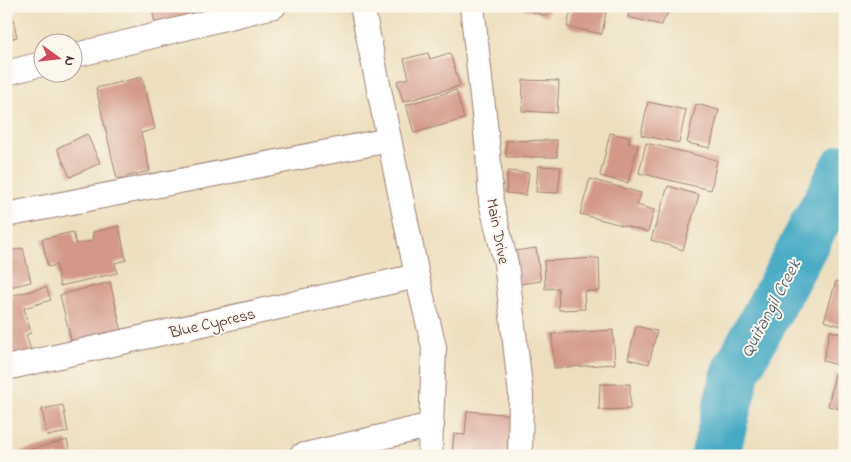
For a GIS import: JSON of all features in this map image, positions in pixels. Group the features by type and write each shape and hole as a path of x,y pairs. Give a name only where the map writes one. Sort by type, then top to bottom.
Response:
{"street":[{"path":"362,6 417,276 434,347 430,456"},
{"name":"Main Drive","path":"472,6 488,151 491,202 506,263 521,395 520,456"},
{"path":"82,53 258,8"},
{"path":"6,73 32,66"},
{"path":"6,215 389,140"},
{"name":"Blue Cypress","path":"6,368 417,276"},
{"path":"302,456 432,425"}],"building":[{"path":"6,6 10,6 17,37 6,40"},
{"path":"151,6 217,6 218,13 156,26"},
{"path":"513,6 550,6 547,16"},
{"path":"572,6 606,12 602,34 567,27"},
{"path":"631,6 672,6 661,25 628,17"},
{"path":"428,53 430,59 450,53 460,86 403,102 397,81 409,78 404,59"},
{"path":"142,77 155,129 141,133 150,171 117,179 96,88"},
{"path":"523,80 559,81 557,113 522,111"},
{"path":"456,90 464,119 414,133 406,105"},
{"path":"648,102 686,110 679,143 641,135"},
{"path":"696,104 719,110 710,148 687,143"},
{"path":"610,133 630,137 628,143 638,145 628,183 600,176"},
{"path":"87,134 100,163 70,177 57,148"},
{"path":"557,140 557,157 506,157 506,141"},
{"path":"646,143 717,160 711,190 639,173"},
{"path":"538,166 561,167 558,193 536,192"},
{"path":"508,171 529,173 526,195 506,193"},
{"path":"590,179 641,193 637,205 654,210 648,232 580,214"},
{"path":"668,186 699,195 683,250 651,240"},
{"path":"119,226 126,260 115,263 117,273 60,286 56,265 48,267 42,239 73,232 76,244 92,241 93,232"},
{"path":"23,248 31,282 6,288 6,252"},
{"path":"536,248 541,281 520,284 515,251"},
{"path":"599,258 600,291 584,291 585,309 559,310 558,288 545,289 544,261"},
{"path":"836,281 845,284 845,327 824,321"},
{"path":"110,282 122,332 72,344 60,295"},
{"path":"46,287 51,300 24,308 31,333 26,335 33,357 6,362 6,297"},
{"path":"636,326 657,331 649,364 628,359"},
{"path":"613,330 615,364 554,368 552,334"},
{"path":"830,331 845,334 845,367 823,361"},
{"path":"835,374 845,376 845,410 828,406"},
{"path":"600,384 630,384 630,409 599,410"},
{"path":"63,405 68,432 47,436 42,409"},
{"path":"467,411 515,415 512,456 452,456 454,434 465,435"},
{"path":"67,440 71,456 21,456 20,452"},
{"path":"630,453 630,456 609,456 609,454"}],"waterway":[{"name":"Quitangil Creek","path":"715,456 736,371 845,168"}]}
